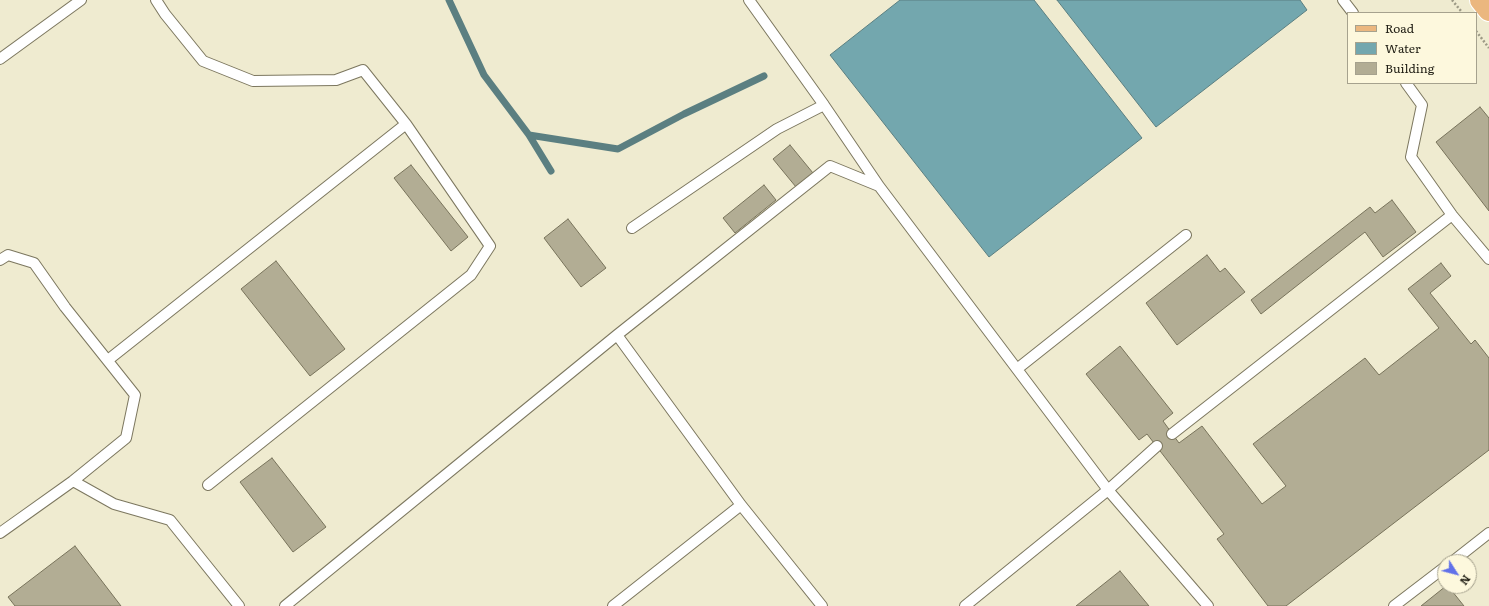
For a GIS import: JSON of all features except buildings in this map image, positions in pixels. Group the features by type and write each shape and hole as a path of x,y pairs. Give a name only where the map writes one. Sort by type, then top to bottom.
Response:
{"main road":[{"path":"1481,0 1489,10"}],"lane":[{"path":"0,59 81,0"},
{"path":"156,0 165,14 203,61 253,81 336,80 363,70 406,124 490,246 471,275 208,485"},
{"path":"749,0 824,105 879,186 1108,490 1208,606"},
{"path":"1343,0 1352,12"},
{"path":"1407,84 1422,105 1411,157 1452,215 1489,259"},
{"path":"632,228 777,129 824,105"},
{"path":"108,360 406,124"},
{"path":"285,606 617,335 830,166 879,186"},
{"path":"1172,434 1452,215"},
{"path":"1017,369 1186,235"},
{"path":"0,260 8,255 34,264 65,307 135,395 126,438 73,481 0,533"},
{"path":"617,335 741,505 822,606"},
{"path":"965,606 1108,490 1157,446"},
{"path":"73,481 114,504 170,520 239,606"},
{"path":"613,606 741,505"},
{"path":"1462,554 1489,533"},
{"path":"1394,606 1437,573"}],"path":[{"path":"1452,0 1461,12"},
{"path":"1477,32 1489,48"}],"water":[{"path":"900,0 1034,0 1142,138 989,257 830,55"},
{"path":"1057,0 1300,0 1307,10 1156,127"}],"waterway":[{"path":"449,0 484,75 529,135 618,149 684,114 764,76"},
{"path":"529,135 551,171"}]}
